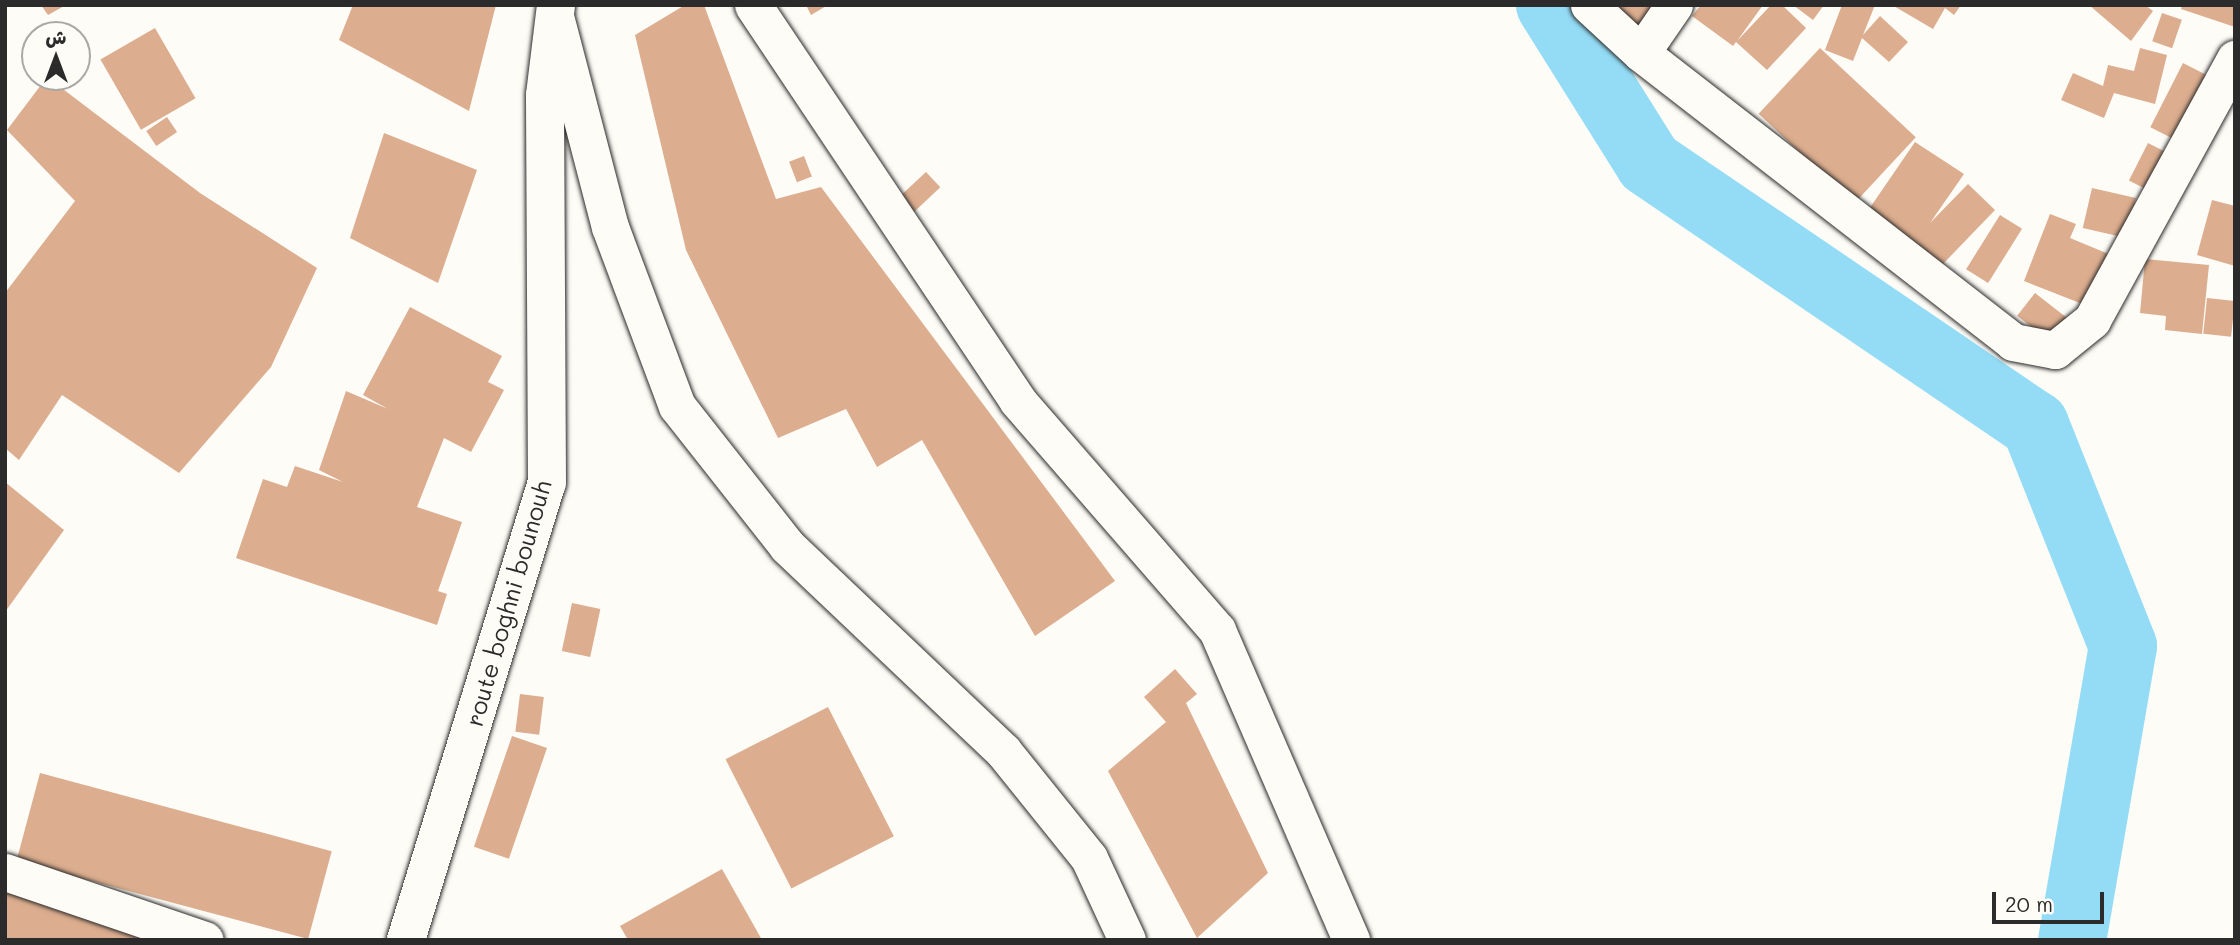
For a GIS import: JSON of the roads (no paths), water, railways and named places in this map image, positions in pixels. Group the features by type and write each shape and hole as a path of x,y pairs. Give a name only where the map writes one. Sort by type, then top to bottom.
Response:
{"main road":[{"name":"route boghni bounouh","path":"406,940 547,483 545,95 556,10"}],"street":[{"path":"753,5 1017,400 1217,630 1350,940"},
{"path":"1588,5 1641,53 2013,342 2055,350 2092,320 2235,59"},
{"path":"1641,53 1674,5"},
{"path":"556,10 610,227 677,406 787,546 1003,751 1089,858 1127,940"},
{"path":"5,873 205,940"}],"waterway":[{"path":"1550,5 1649,163 2035,425 2123,646 2072,940"}]}
